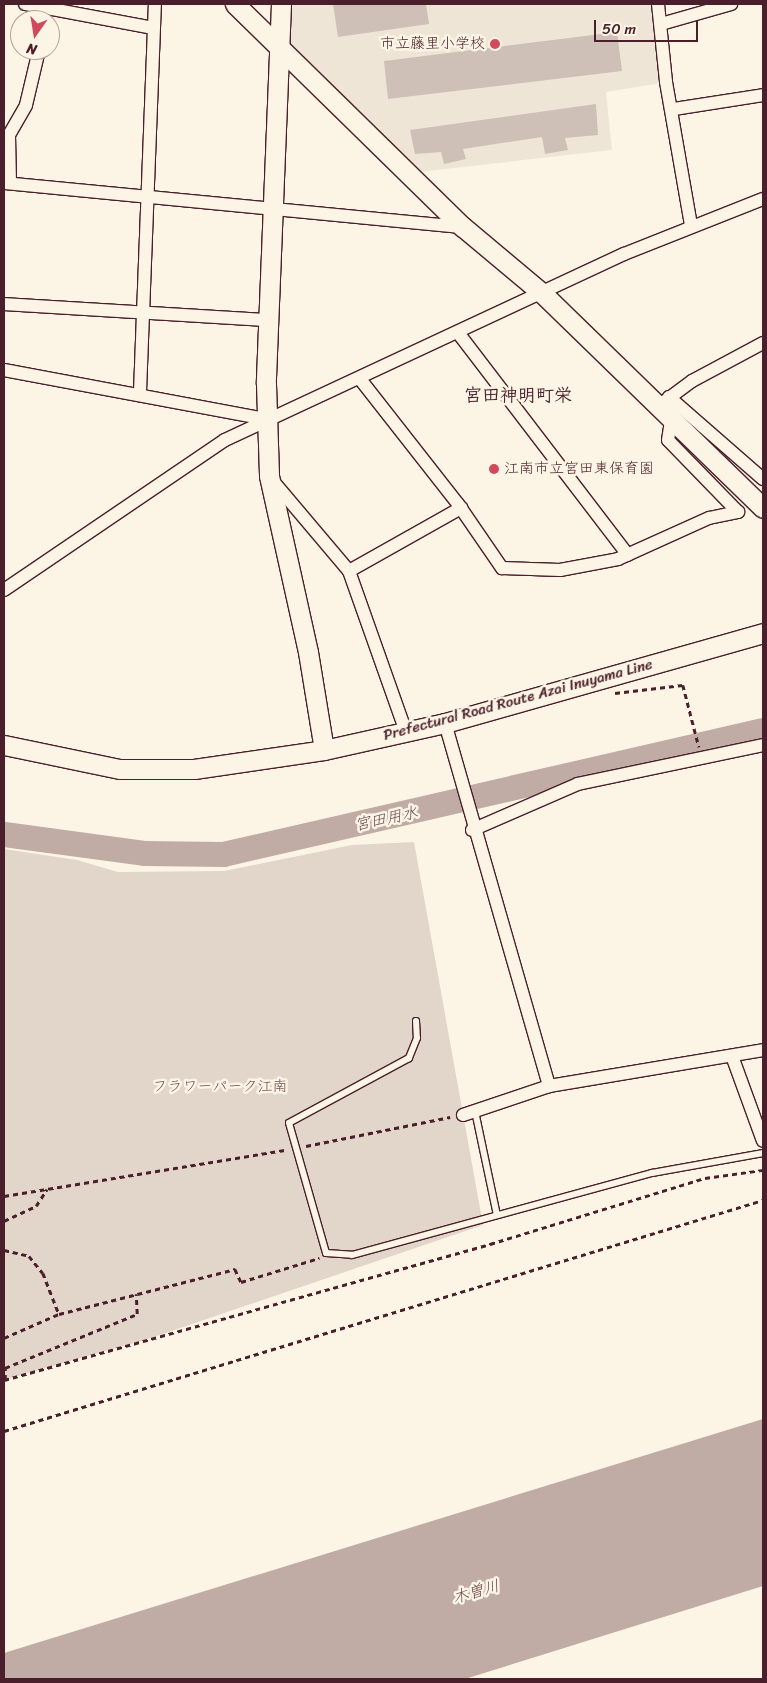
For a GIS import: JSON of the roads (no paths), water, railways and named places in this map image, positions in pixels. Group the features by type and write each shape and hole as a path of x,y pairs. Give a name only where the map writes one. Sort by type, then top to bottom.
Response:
{"street":[{"path":"25,4 38,10"},
{"path":"140,392 146,196 155,4"},
{"path":"235,4 463,227 542,293 663,402 762,475"},
{"path":"281,4 268,320 267,419 269,476 308,652 324,750"},
{"path":"658,4 666,82 674,108 691,225"},
{"path":"661,24 731,4"},
{"path":"60,16 153,28"},
{"path":"37,60 26,104 10,135 7,183 463,227"},
{"path":"674,108 763,95"},
{"path":"4,590 199,456 267,419 459,334 542,293 691,225 763,199"},
{"path":"4,304 268,320"},
{"path":"459,334 628,555"},
{"path":"663,402 763,342"},
{"path":"4,370 140,392 267,419"},
{"path":"360,379 461,508 502,568 560,570 628,555 710,518 738,512 668,440 671,420"},
{"path":"663,402 671,420 763,508"},
{"path":"269,476 349,571 406,732"},
{"path":"349,571 461,508"},
{"name":"Prefectural Road Route Azai Inuyama Line","path":"4,744 154,772 324,750 445,723 763,632"},
{"path":"445,723 457,763 472,830 549,1086"},
{"path":"472,830 578,784 763,745"},
{"path":"469,1113 549,1086 763,1050"},
{"path":"732,1056 763,1141"}],"lane":[{"path":"416,1021 417,1038 409,1058 289,1123 326,1253 352,1255 652,1173 763,1153"},
{"path":"469,1113 497,1215"}],"water":[{"name":"木曽川","path":"763,1419 763,1586 465,1679 4,1679 4,1653"}],"waterway":[{"name":"宮田用水","path":"4,834 144,853 223,854 763,730"}],"place":[{"name":"市立藤里小学校","path":"495,44"},
{"name":"江南市立宮田東保育園","path":"494,469"}],"district":[{"name":"宮田神明町栄","path":"518,395"}],"park label":[{"name":"フラワーパーク江南","path":"220,1087"}]}
